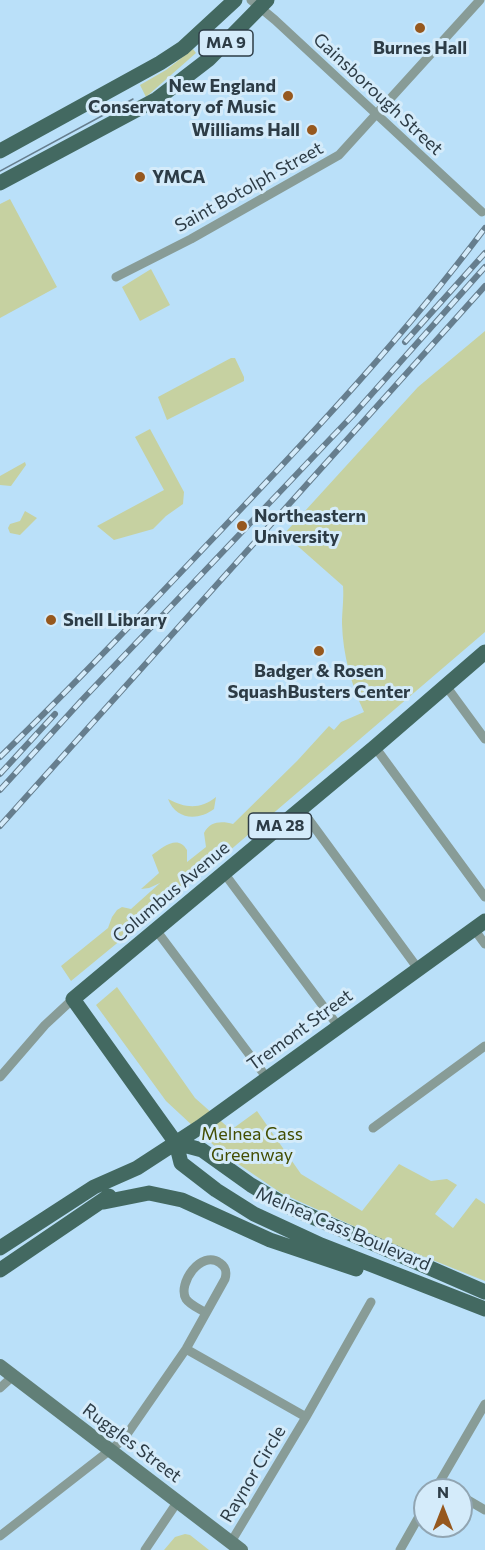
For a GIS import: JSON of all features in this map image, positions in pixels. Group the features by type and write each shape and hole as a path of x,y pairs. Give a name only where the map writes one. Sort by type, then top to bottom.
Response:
{"main road":[{"name":"MA 9","path":"0,151 160,63 183,48 235,0"},
{"name":"MA 9","path":"0,183 157,99 209,59 259,3"},
{"name":"Columbus Avenue","path":"73,999 375,747 485,652"},
{"name":"Tremont Street","path":"1,1244 94,1187 137,1168 176,1143 480,925"},
{"name":"Melnea Cass Boulevard","path":"73,999 176,1143 181,1163 216,1190 254,1214 321,1245 485,1309"},
{"name":"Melnea Cass Boulevard","path":"176,1143 202,1150 251,1185 285,1204 485,1292"},
{"name":"Tremont Street","path":"0,1270 104,1202 137,1168"},
{"path":"104,1202 149,1194 182,1200 294,1249 415,1288 440,1292"},
{"name":"Ruggles Street","path":"0,1366 236,1546"}],"street":[{"name":"Saint Botolph Street","path":"116,276 191,239 339,155 480,0"},
{"name":"Gainsborough Street","path":"259,3 483,212"},
{"path":"446,686 485,739"},
{"path":"375,747 485,897"},
{"path":"301,809 419,970"},
{"path":"224,873 338,1026"},
{"path":"480,925 485,944"},
{"path":"156,930 267,1078"},
{"name":"Columbus Avenue","path":"0,1077 45,1025 73,999"},
{"path":"373,1128 485,1046"},
{"path":"0,1536 123,1440 186,1348 206,1313 225,1279 227,1273 224,1266 210,1259 197,1264 184,1290 189,1302 206,1313"},
{"path":"306,1418 371,1302"},
{"name":"Raynor Circle","path":"186,1348 306,1418 236,1546"},
{"path":"0,1388 12,1377"},
{"path":"442,1478 485,1404"},
{"path":"145,1550 178,1501"},
{"path":"400,1550 413,1527"}],"green space":[{"path":"193,49 196,53 146,97 140,85 166,70"},
{"path":"10,199 57,287 0,318 0,204"},
{"path":"151,269 170,305 140,321 122,287"},
{"path":"485,331 485,632 228,852 71,981 61,966 108,928 117,910 122,907 131,909 160,883 141,889 159,873 152,855 175,842 183,845 187,850 187,862 206,847 204,833 210,826 221,822 233,824 329,726 334,730 341,722 364,712 355,691 344,647 343,586 284,534 418,387"},
{"path":"231,358 235,358 244,381 167,420 158,397"},
{"path":"150,429 184,492 183,504 153,529 114,540 97,526 164,490 135,437"},
{"path":"25,462 26,465 11,486 0,485 0,476"},
{"path":"25,511 37,518 20,535 10,533 8,528 10,524 20,521"},
{"path":"216,797 214,809 195,817 182,815 176,811 168,799 186,806 198,806"},
{"name":"Melnea Cass Greenway","path":"117,987 195,1098 231,1130 257,1111 301,1174 362,1211 399,1164 431,1181 447,1179 457,1185 435,1214 453,1228 476,1198 485,1204 485,1281 395,1245 281,1193 222,1153 166,1101 96,1005"},
{"path":"190,1535 209,1550 164,1550 175,1537"}],"tram line":[{"path":"0,171 133,99"}],"railway":[{"path":"0,757 140,615 325,419 423,307 485,228"},
{"path":"405,342 485,253"},
{"path":"0,790 81,701 353,415 485,267"},
{"path":"0,826 485,286"},
{"path":"0,774 55,714"}],"place":[{"name":"Burnes Hall","path":"420,28"},
{"name":"New England Conservatory of Music","path":"288,96"},
{"name":"Williams Hall","path":"312,130"},
{"name":"YMCA","path":"140,177"},
{"name":"Northeastern University","path":"242,526"},
{"name":"Snell Library","path":"51,620"},
{"name":"Badger & Rosen SquashBusters Center","path":"319,651"}]}
